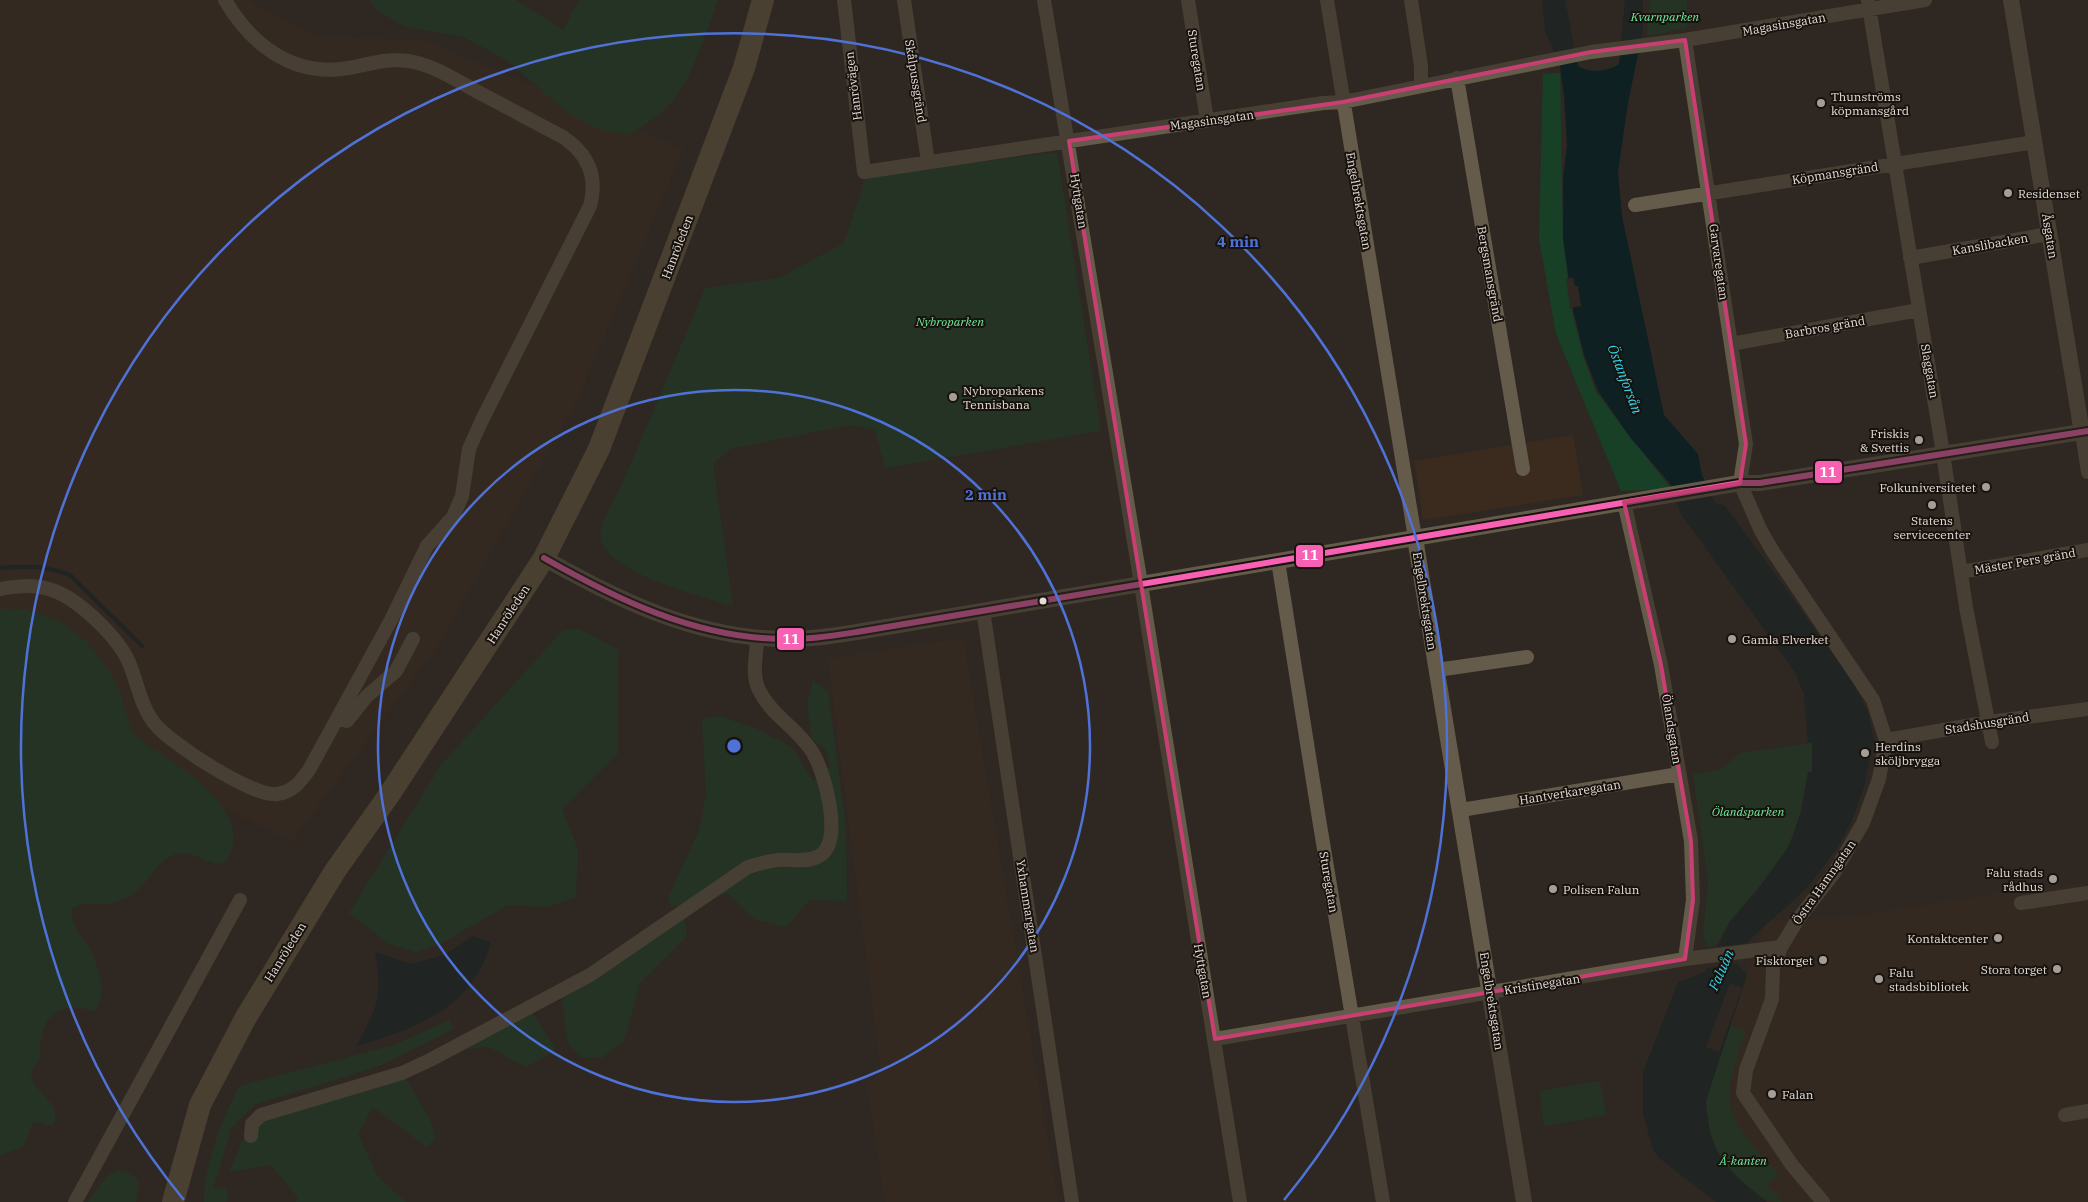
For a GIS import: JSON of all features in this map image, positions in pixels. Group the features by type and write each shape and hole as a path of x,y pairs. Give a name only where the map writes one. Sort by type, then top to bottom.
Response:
{"highway":[{"name":"Hanröleden","path":"176,1198 200,1105 245,1018 336,871 394,788 544,558 599,450 744,68 764,0"}],"street":[{"path":"0,589 24,585 54,590 92,616 115,640 129,663 141,699 155,725 174,740 248,788 270,795 284,793 293,788 309,770 392,620 428,546 453,517 460,504 469,449 586,215 593,195 592,175 588,162 580,150 568,140 436,70 402,60 328,69 306,67 290,62 274,54 253,39 234,16 225,0"},
{"name":"Hanrövägen","path":"844,0 864,172"},
{"name":"Skålpussgränd","path":"904,0 928,162"},
{"name":"Hyttgatan","path":"1044,0 1069,141 1141,584 1178,828 1215,1039 1240,1202"},
{"name":"Sturegatan","path":"1188,0 1207,120"},
{"name":"Engelbrektsgatan","path":"1327,0 1342,102 1491,992 1524,1202"},
{"path":"1410,0 1421,66 1421,85"},
{"name":"Magasinsgatan","path":"864,172 1323,103 1342,102 1410,90 1421,85 1580,54 1685,40 1868,4 1925,0"},
{"name":"Åsgatan","path":"2011,0 2049,234 2085,432 2088,472"},
{"name":"Slaggatan","path":"1868,4 1944,454 1961,572 1992,742"},
{"name":"Garvaregatan","path":"1685,40 1710,192 1746,444 1740,483"},
{"name":"Bergsmansgränd","path":"1457,78 1523,469"},
{"name":"Köpmansgränd","path":"1635,205 2034,142"},
{"name":"Kanslibacken","path":"1910,258 2049,234"},
{"name":"Kanslibacken","path":"1910,258 2049,234"},
{"name":"Barbros gränd","path":"1731,344 1919,310"},
{"path":"544,558 643,610 697,627 757,638 815,638 1670,494 1740,483 1760,483 2085,432"},
{"name":"Östra Hamngatan","path":"1740,483 1760,529 1772,550 1873,700 1886,740 1879,779 1863,823 1834,873 1798,919 1781,947 1773,968 1772,999 1746,1070 1743,1093 1792,1165 1823,1202"},
{"name":"Ölandsgatan","path":"1624,502 1661,665 1694,871 1693,900 1685,959"},
{"name":"Mäster Pers gränd","path":"1961,572 2088,550"},
{"name":"Sturegatan","path":"1278,561 1383,1202"},
{"name":"Yxhammargatan","path":"983,610 1072,1202"},
{"path":"251,1136 252,1124 261,1115 408,1070 561,991 590,975 748,867 776,860 812,859 823,854 832,834 832,817 824,787 813,752 769,708 758,688 755,674 757,638"},
{"path":"338,718 347,722 367,696 396,671 413,639"},
{"path":"1437,670 1527,657"},
{"name":"Stadshusgränd","path":"1886,740 1989,722 2088,709"},
{"name":"Hantverkaregatan","path":"1460,810 1679,774"},
{"path":"2021,903 2088,893"},
{"path":"75,1202 240,900"},
{"name":"Kristinegatan","path":"1215,1039 1685,959 1781,947"},
{"path":"2065,1115 2088,1111"}],"highlighted area":[{"path":"1685,40 1746,444 1740,483 1624,502 1661,665 1691,841 1693,900 1685,959 1215,1039 1069,141 1343,102 1591,52"}],"shaded area":[{"path":"0,0 252,0 254,5 319,37 424,40 683,149 577,401 440,642 292,841 216,804 137,741 102,663 0,614"},
{"path":"1573,435 1583,495 1423,520 1414,461"},
{"path":"963,638 1058,1202 885,1202 867,1084 881,1072 828,659"},
{"path":"2088,883 2088,1202 1767,1202 1711,1080 1766,921 1844,918 2001,893"}],"green space":[{"path":"370,0 516,0 563,30 579,0 718,0 697,58 682,87 664,110 629,135 601,130 569,114 505,59 463,37 403,26 376,9"},
{"name":"Kvarnparken","path":"1650,0 1687,0 1687,28 1647,36"},
{"path":"1560,73 1563,238 1572,312 1583,356 1596,392 1671,489 1621,491 1556,334 1539,239 1543,74"},
{"name":"Nybroparken","path":"1057,152 1101,431 885,468 875,430 849,425 730,449 713,464 733,606 661,583 624,565 611,555 600,537 602,524 640,443 705,288 779,278 844,243 866,176"},
{"path":"0,609 20,609 39,613 72,629 86,641 109,671 118,688 133,732 144,743 188,773 221,805 229,818 233,830 233,843 228,858 220,864 187,853 176,854 164,861 128,897 112,903 84,904 72,909 73,921 77,931 88,945 97,965 102,989 99,1005 95,1011 68,1008 58,1011 51,1016 42,1034 40,1060 33,1069 32,1077 35,1085 54,1108 55,1116 52,1126 38,1122 33,1123 23,1147 0,1155"},
{"path":"577,628 618,649 618,753 562,809 578,849 576,897 547,907 508,905 440,944 415,952 389,944 349,913 441,765 562,631"},
{"path":"813,680 828,691 846,828 847,901 810,900 786,927 754,919 728,893 671,907 668,898 699,830 706,795 702,719 719,716 755,728 792,747 813,781 830,767 826,750 812,739 807,703"},
{"name":"Ölandsparken","path":"1812,743 1812,772 1808,773 1798,820 1788,846 1771,872 1733,919 1717,945 1708,947 1703,936 1708,880 1693,774 1720,770 1740,753"},
{"path":"685,919 687,936 640,983 624,1042 601,1058 581,1057 568,1043 561,994"},
{"path":"532,1012 556,1050 526,1067 489,1047 466,1049"},
{"path":"449,1020 455,1028 379,1066 254,1105 232,1127 213,1189 226,1188 228,1200 225,1202 204,1202 207,1171 215,1142 239,1086 394,1045"},
{"name":"Å-kanten","path":"1730,1025 1746,1031 1731,1078 1729,1095 1731,1110 1737,1124 1747,1138 1779,1174 1767,1185 1782,1202 1765,1199 1734,1174 1720,1156 1710,1136 1706,1114 1707,1093 1712,1073"},
{"path":"406,1079 430,1119 435,1138 427,1147 373,1107 358,1134 378,1177 406,1202 296,1202 298,1198 271,1165 229,1172 245,1135 261,1119"},
{"path":"1600,1081 1606,1115 1544,1126 1540,1091"},
{"path":"117,1170 127,1172 138,1179 136,1202 88,1202 107,1176"}],"water":[{"path":"1542,0 1565,0 1578,66 1588,70 1599,71 1610,69 1619,64 1625,0 1643,0 1643,30 1628,103 1618,172 1622,216 1664,415 1698,454 1702,475 1715,503 1724,505 1729,511 1850,677 1868,712 1874,740 1864,787 1852,820 1838,847 1808,887 1745,944 1738,965 1747,975 1706,1101 1711,1136 1716,1149 1731,1170 1767,1202 1716,1202 1659,1158 1653,1150 1643,1114 1643,1072 1678,982 1705,972 1730,921 1755,893 1789,846 1801,812 1808,772 1812,772 1812,743 1808,743 1804,695 1795,672 1681,514 1671,485 1629,436 1598,391 1584,355 1573,310 1563,238 1563,179 1567,145 1564,96 1560,66 1545,31"},
{"path":"473,936 491,942 482,965 470,984 456,1000 421,1023 356,1047 373,1012 378,992 375,952 411,964 444,955"}],"pier":[{"path":"1573,277 1575,286 1578,286 1581,306 1570,308 1566,279"},
{"path":"1746,944 1740,963 1703,969 1714,947"},
{"path":"1730,983 1742,988 1719,1052 1706,1047"}],"waterway":[{"path":"0,568 36,567 62,572 71,576 142,646"}],"transit line":[{"name":"11","path":"544,558 629,602 687,624 748,637 809,638 857,632 1740,483 1760,483 2088,431"}],"place":[{"name":"Thunströms köpmansgård","path":"1821,103"},
{"name":"Residenset","path":"2008,193"},
{"name":"Nybroparkens Tennisbana","path":"953,397"},
{"name":"Friskis & Svettis","path":"1919,440"},
{"name":"Folkuniversitetet","path":"1986,487"},
{"name":"Statens servicecenter","path":"1932,505"},
{"name":"Gamla Elverket","path":"1732,639"},
{"name":"Herdins sköljbrygga","path":"1865,753"},
{"name":"Falu stads rådhus","path":"2053,879"},
{"name":"Polisen Falun","path":"1553,889"},
{"name":"Kontaktcenter","path":"1998,938"},
{"name":"Fisktorget","path":"1823,960"},
{"name":"Stora torget","path":"2057,969"},
{"name":"Falu stadsbibliotek","path":"1879,979"},
{"name":"Falan","path":"1772,1094"}],"water label":[{"name":"Östanforsån","path":"1625,379"},
{"name":"Faluån","path":"1721,970"}]}
